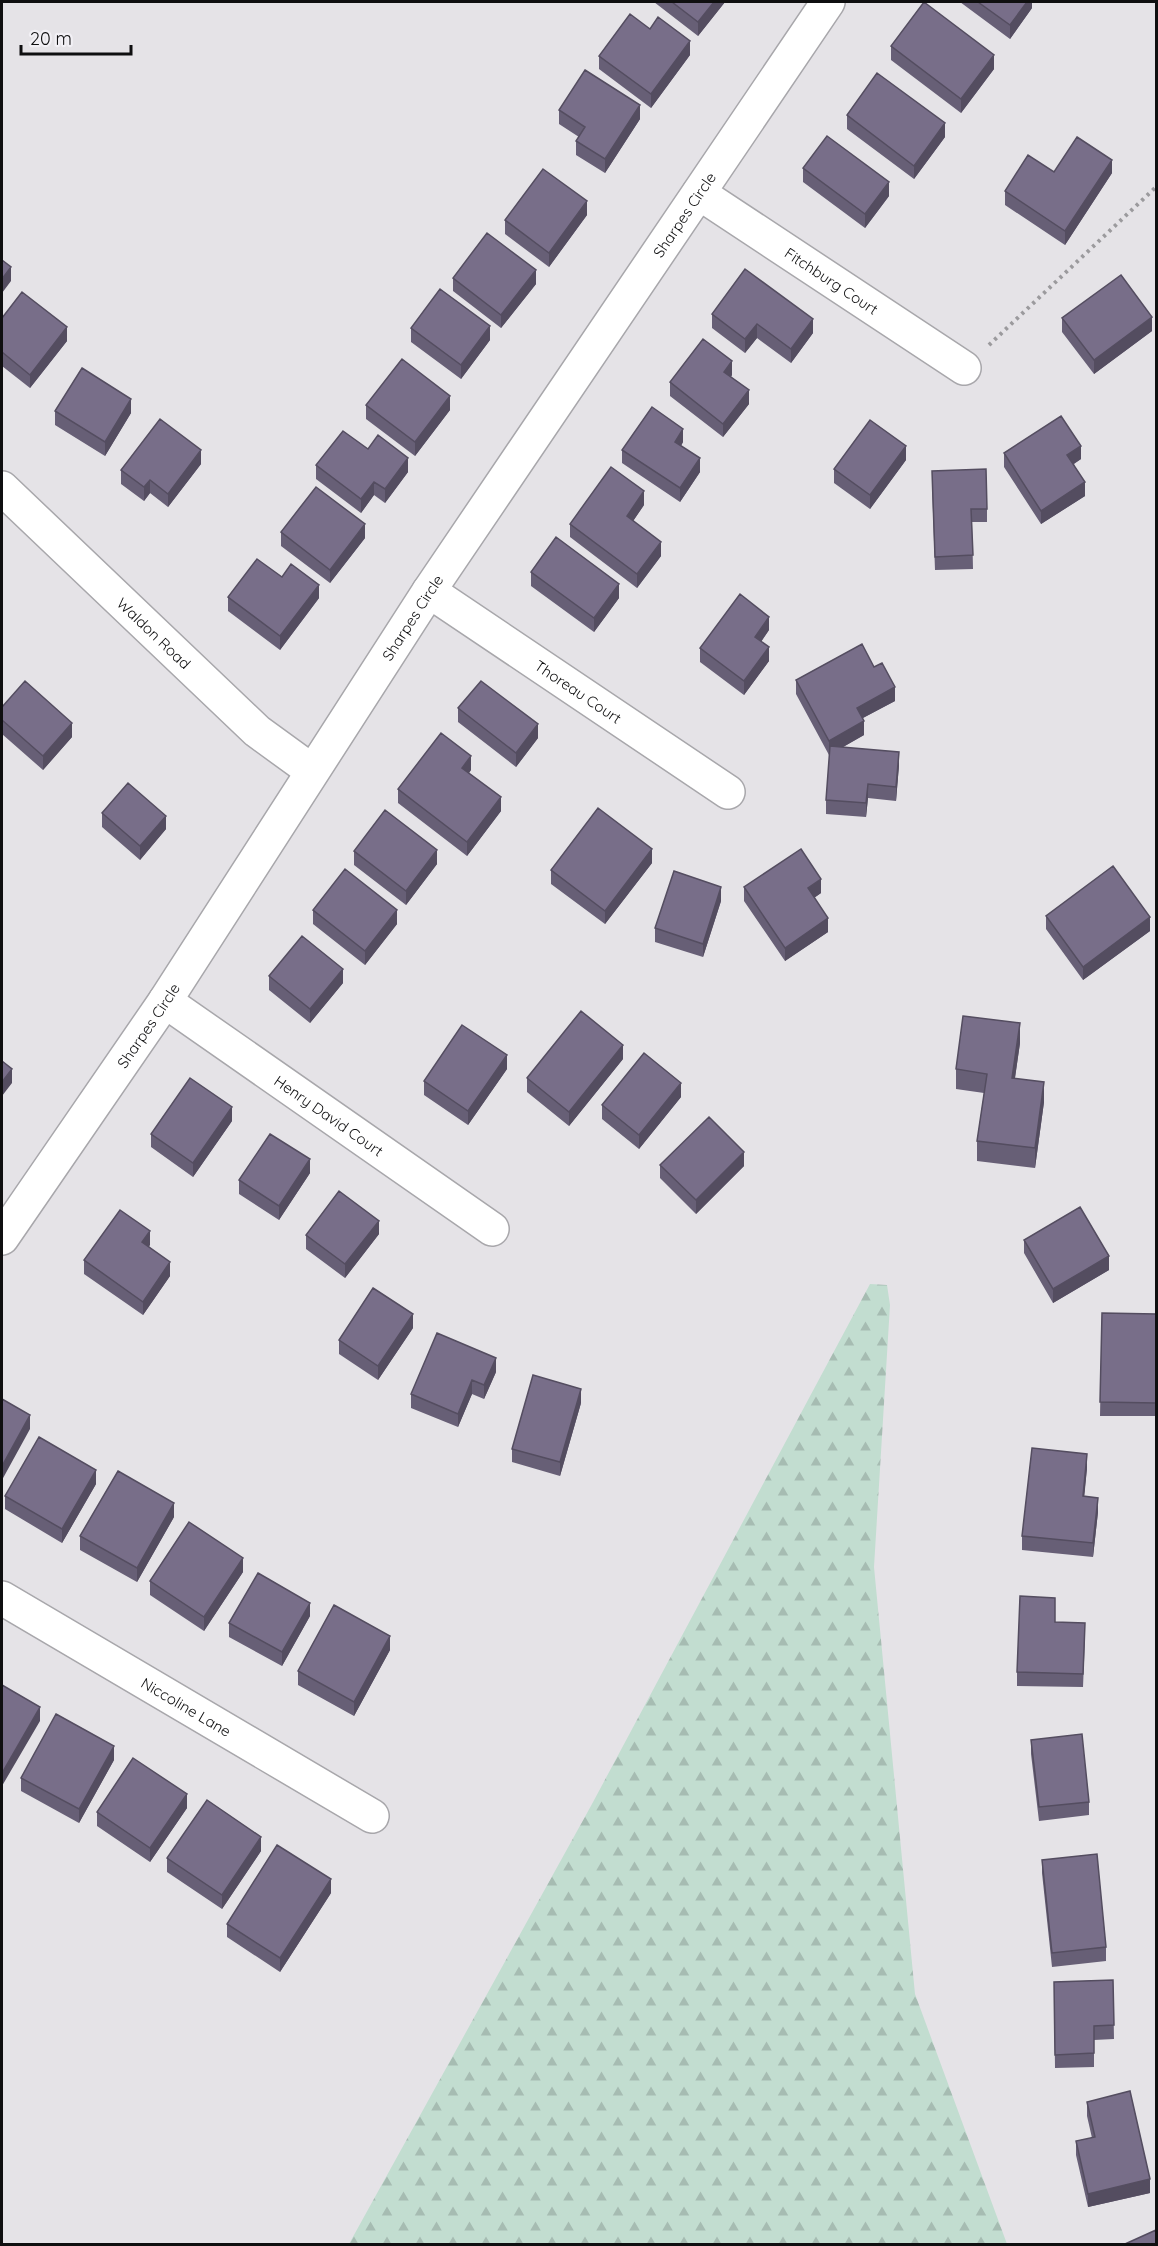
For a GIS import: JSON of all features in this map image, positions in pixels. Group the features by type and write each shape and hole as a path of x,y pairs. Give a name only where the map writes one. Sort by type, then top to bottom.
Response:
{"street":[{"name":"Sharpes Circle","path":"2,1238 165,1001 429,591 828,2"},
{"name":"Fitchburg Court","path":"699,193 964,368"},
{"name":"Waldon Road","path":"2,488 257,731 312,771"},
{"name":"Thoreau Court","path":"429,591 728,792"},
{"name":"Henry David Court","path":"165,1001 492,1229"},
{"name":"Niccoline Lane","path":"2,1598 372,1816"}],"path":[{"path":"1001,334 1156,187"}],"green space":[{"path":"870,1284 887,1285 890,1305 874,1567 915,1994 1007,2244 349,2244 592,1804"}],"building":[{"path":"672,2 714,2 698,22"},
{"path":"924,2 994,55 961,99 891,46"},
{"path":"978,2 1027,2 1010,25"},
{"path":"630,14 650,29 658,17 690,41 651,94 599,56"},
{"path":"585,70 640,105 605,159 576,141 585,127 559,110"},
{"path":"877,73 945,123 914,166 847,115"},
{"path":"827,136 889,182 865,214 803,168"},
{"path":"1077,137 1112,160 1065,231 1005,191 1028,155 1054,172"},
{"path":"543,169 587,201 549,253 505,220"},
{"path":"487,233 536,270 501,315 453,278"},
{"path":"2,260 11,267 2,279"},
{"path":"745,269 813,319 791,349 757,324 745,339 712,314"},
{"path":"1121,275 1152,317 1094,360 1062,318"},
{"path":"440,289 490,326 461,365 411,328"},
{"path":"22,292 67,327 30,375 2,352 2,318"},
{"path":"703,339 732,361 724,372 749,390 723,424 670,382"},
{"path":"402,359 450,396 415,442 366,405"},
{"path":"82,368 131,399 105,442 55,411"},
{"path":"652,407 683,429 675,442 700,458 680,488 622,450"},
{"path":"1061,416 1081,446 1067,455 1085,482 1041,511 1004,453"},
{"path":"160,419 201,450 168,494 150,480 144,487 121,470"},
{"path":"870,420 906,446 870,495 834,469"},
{"path":"343,431 368,449 378,435 408,458 385,489 374,482 361,499 316,465"},
{"path":"611,467 644,491 627,516 661,542 637,574 570,524"},
{"path":"986,469 987,509 971,509 973,555 935,557 932,471"},
{"path":"316,487 365,524 330,570 281,532"},
{"path":"556,537 619,584 594,618 531,572"},
{"path":"257,559 282,577 291,564 319,585 280,636 228,597"},
{"path":"740,594 769,617 755,637 769,647 744,681 700,648"},
{"path":"862,644 874,667 882,663 895,687 857,708 864,721 829,741 796,680"},
{"path":"25,681 72,723 43,756 2,720 2,707"},
{"path":"481,681 538,724 516,753 458,708"},
{"path":"441,733 471,756 462,768 501,797 467,842 398,789"},
{"path":"830,746 899,752 896,787 868,784 866,803 826,800"},
{"path":"128,783 166,816 140,846 102,813"},
{"path":"598,808 652,849 605,911 551,870"},
{"path":"385,810 437,850 406,891 354,851"},
{"path":"801,849 821,879 808,888 828,918 785,948 744,887"},
{"path":"1113,866 1150,917 1083,967 1046,916"},
{"path":"345,869 397,910 365,951 313,910"},
{"path":"674,871 721,887 703,944 655,928"},
{"path":"302,936 343,969 310,1009 269,976"},
{"path":"581,1011 623,1045 569,1112 527,1078"},
{"path":"963,1016 1020,1023 1012,1078 1044,1082 1035,1148 977,1141 987,1074 956,1069"},
{"path":"462,1025 507,1055 468,1111 424,1081"},
{"path":"644,1053 681,1083 639,1135 602,1105"},
{"path":"2,1061 12,1069 2,1082"},
{"path":"190,1078 232,1107 193,1163 151,1134"},
{"path":"709,1117 744,1152 696,1200 660,1165"},
{"path":"270,1134 310,1159 279,1206 239,1180"},
{"path":"339,1191 379,1221 345,1264 306,1235"},
{"path":"1080,1207 1109,1256 1053,1289 1024,1240"},
{"path":"120,1210 150,1231 142,1242 170,1262 143,1302 84,1260"},
{"path":"373,1288 413,1314 378,1366 339,1340"},
{"path":"1102,1313 1156,1314 1156,1403 1100,1402"},
{"path":"437,1333 496,1358 484,1385 472,1380 458,1414 411,1394"},
{"path":"533,1375 581,1389 560,1462 512,1449"},
{"path":"2,1399 30,1415 2,1466"},
{"path":"39,1437 96,1470 62,1529 5,1496"},
{"path":"1032,1448 1087,1454 1083,1496 1098,1498 1093,1543 1022,1536"},
{"path":"118,1471 174,1503 137,1568 80,1536"},
{"path":"189,1522 243,1558 204,1617 150,1581"},
{"path":"258,1573 310,1603 282,1652 229,1623"},
{"path":"1020,1596 1055,1598 1055,1622 1085,1623 1083,1674 1017,1672"},
{"path":"334,1605 390,1636 354,1702 298,1671"},
{"path":"2,1685 40,1707 2,1773"},
{"path":"56,1714 114,1746 79,1809 21,1778"},
{"path":"1082,1734 1089,1802 1039,1807 1031,1740"},
{"path":"133,1758 187,1794 150,1848 97,1812"},
{"path":"207,1800 261,1837 222,1895 167,1858"},
{"path":"277,1845 331,1879 280,1958 227,1924"},
{"path":"1097,1854 1106,1947 1052,1953 1042,1860"},
{"path":"1113,1980 1114,2025 1094,2026 1094,2053 1055,2055 1054,1982"},
{"path":"1130,2091 1150,2179 1088,2194 1076,2141 1095,2137 1087,2102"},
{"path":"1156,2230 1156,2244 1125,2244"}]}
